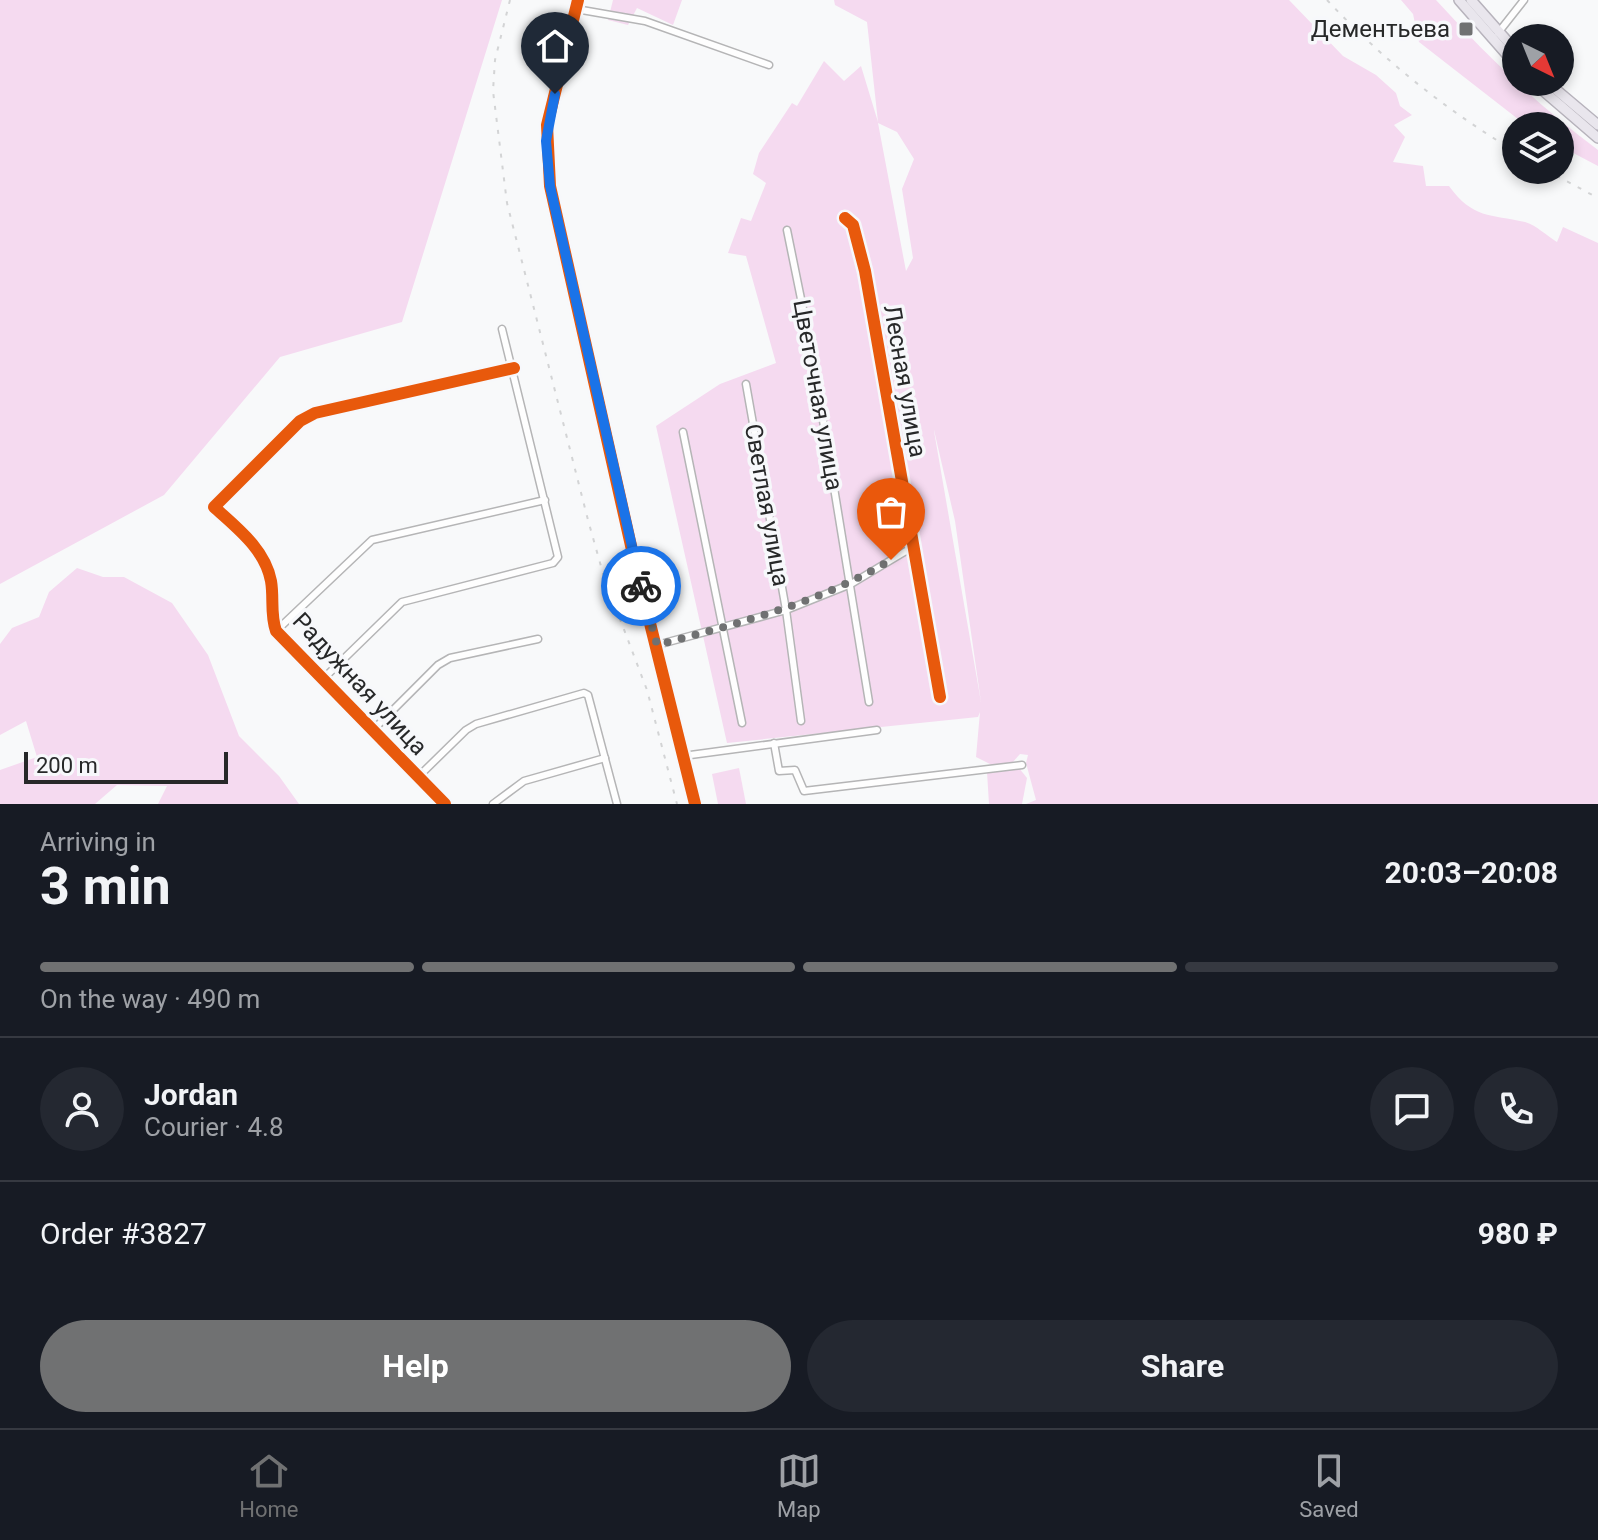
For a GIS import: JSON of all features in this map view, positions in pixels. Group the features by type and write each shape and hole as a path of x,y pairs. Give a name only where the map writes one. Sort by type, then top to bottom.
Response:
{"highway":[{"path":"1459,0 1502,50"},
{"path":"1471,0 1502,37"},
{"path":"1549,96 1598,138"},
{"path":"1564,96 1598,125"}],"street":[{"path":"1498,33 1524,0"},
{"path":"695,804 560,237 547,160 547,125 577,4 645,21 769,65"},
{"name":"Лесная улица","path":"845,218 853,225 865,271 911,548 940,697"},
{"name":"Цветочная улица","path":"787,230 812,353 869,702"},
{"path":"322,680 402,602 553,563 558,557 502,329"},
{"name":"Радужная улица","path":"445,804 276,631 271,616 271,583 265,561 252,543 214,507 300,421 315,413 514,368"},
{"name":"Светлая улица","path":"746,384 786,610 801,721"},
{"path":"683,432 742,723"},
{"path":"276,631 372,540 545,500"},
{"path":"657,645 786,610 851,584 911,548"},
{"path":"373,730 438,665 450,658 538,639"},
{"path":"418,777 476,724 584,693 588,695 617,804"},
{"path":"683,756 877,730"},
{"path":"774,743 779,771 795,770 804,791 1022,765"},
{"path":"493,804 524,781 605,758"}],"shaded area":[{"path":"0,0 502,0 402,322 280,357 164,495 0,584"},
{"path":"613,0 682,0 673,25 637,8 628,25 608,20"},
{"path":"834,0 1289,0 1343,56 1376,75 1396,93 1400,106 1412,115 1394,125 1405,137 1393,162 1423,166 1426,186 1449,186 1474,210 1529,223 1557,242 1563,227 1598,243 1598,804 1026,804 1036,800 1026,763 1028,755 1020,754 1012,763 992,765 976,757 980,712 978,717 727,743 656,426 720,384 776,363 746,256 728,253 741,218 751,221 766,183 753,174 759,153 792,103 797,106 824,61 844,81 861,66 878,122 867,22 835,5","holes":["878,123 897,132 914,159 902,189 913,258 906,271","934,431 955,521 981,702"]},
{"path":"1401,0 1436,0 1502,68 1502,96 1532,96 1550,112 1509,112 1419,42 1413,14"},
{"path":"1574,131 1598,150 1598,166 1574,153"},
{"path":"77,568 103,577 124,577 172,603 208,655 239,736 279,776 299,804 158,804 167,786 117,785 95,804 0,804 0,770 37,757 26,721 0,735 0,644 12,628 39,617 49,592"},
{"path":"739,768 746,804 718,804 712,774"},
{"path":"1019,768 1027,778 1022,804 989,804 987,772"}],"railway":[{"path":"510,0 495,60 493,91 507,203 604,577 647,690 677,804"},
{"path":"1327,0 1416,83 1502,143"},
{"path":"1572,184 1598,198"}],"cycle path":[{"path":"578,0 547,125 550,186 634,559 695,804"},
{"path":"845,218 853,225 865,271 940,697"},
{"path":"445,804 276,631 268,569 249,540 214,507 300,421 315,413 514,368"}],"way so far":[{"path":"641,586 657,645 786,610 851,584 891,560"}],"place":[{"name":"Дементьева","path":"1466,29"}],"route":[{"path":"555,94 546,141 550,186 641,586"}]}
